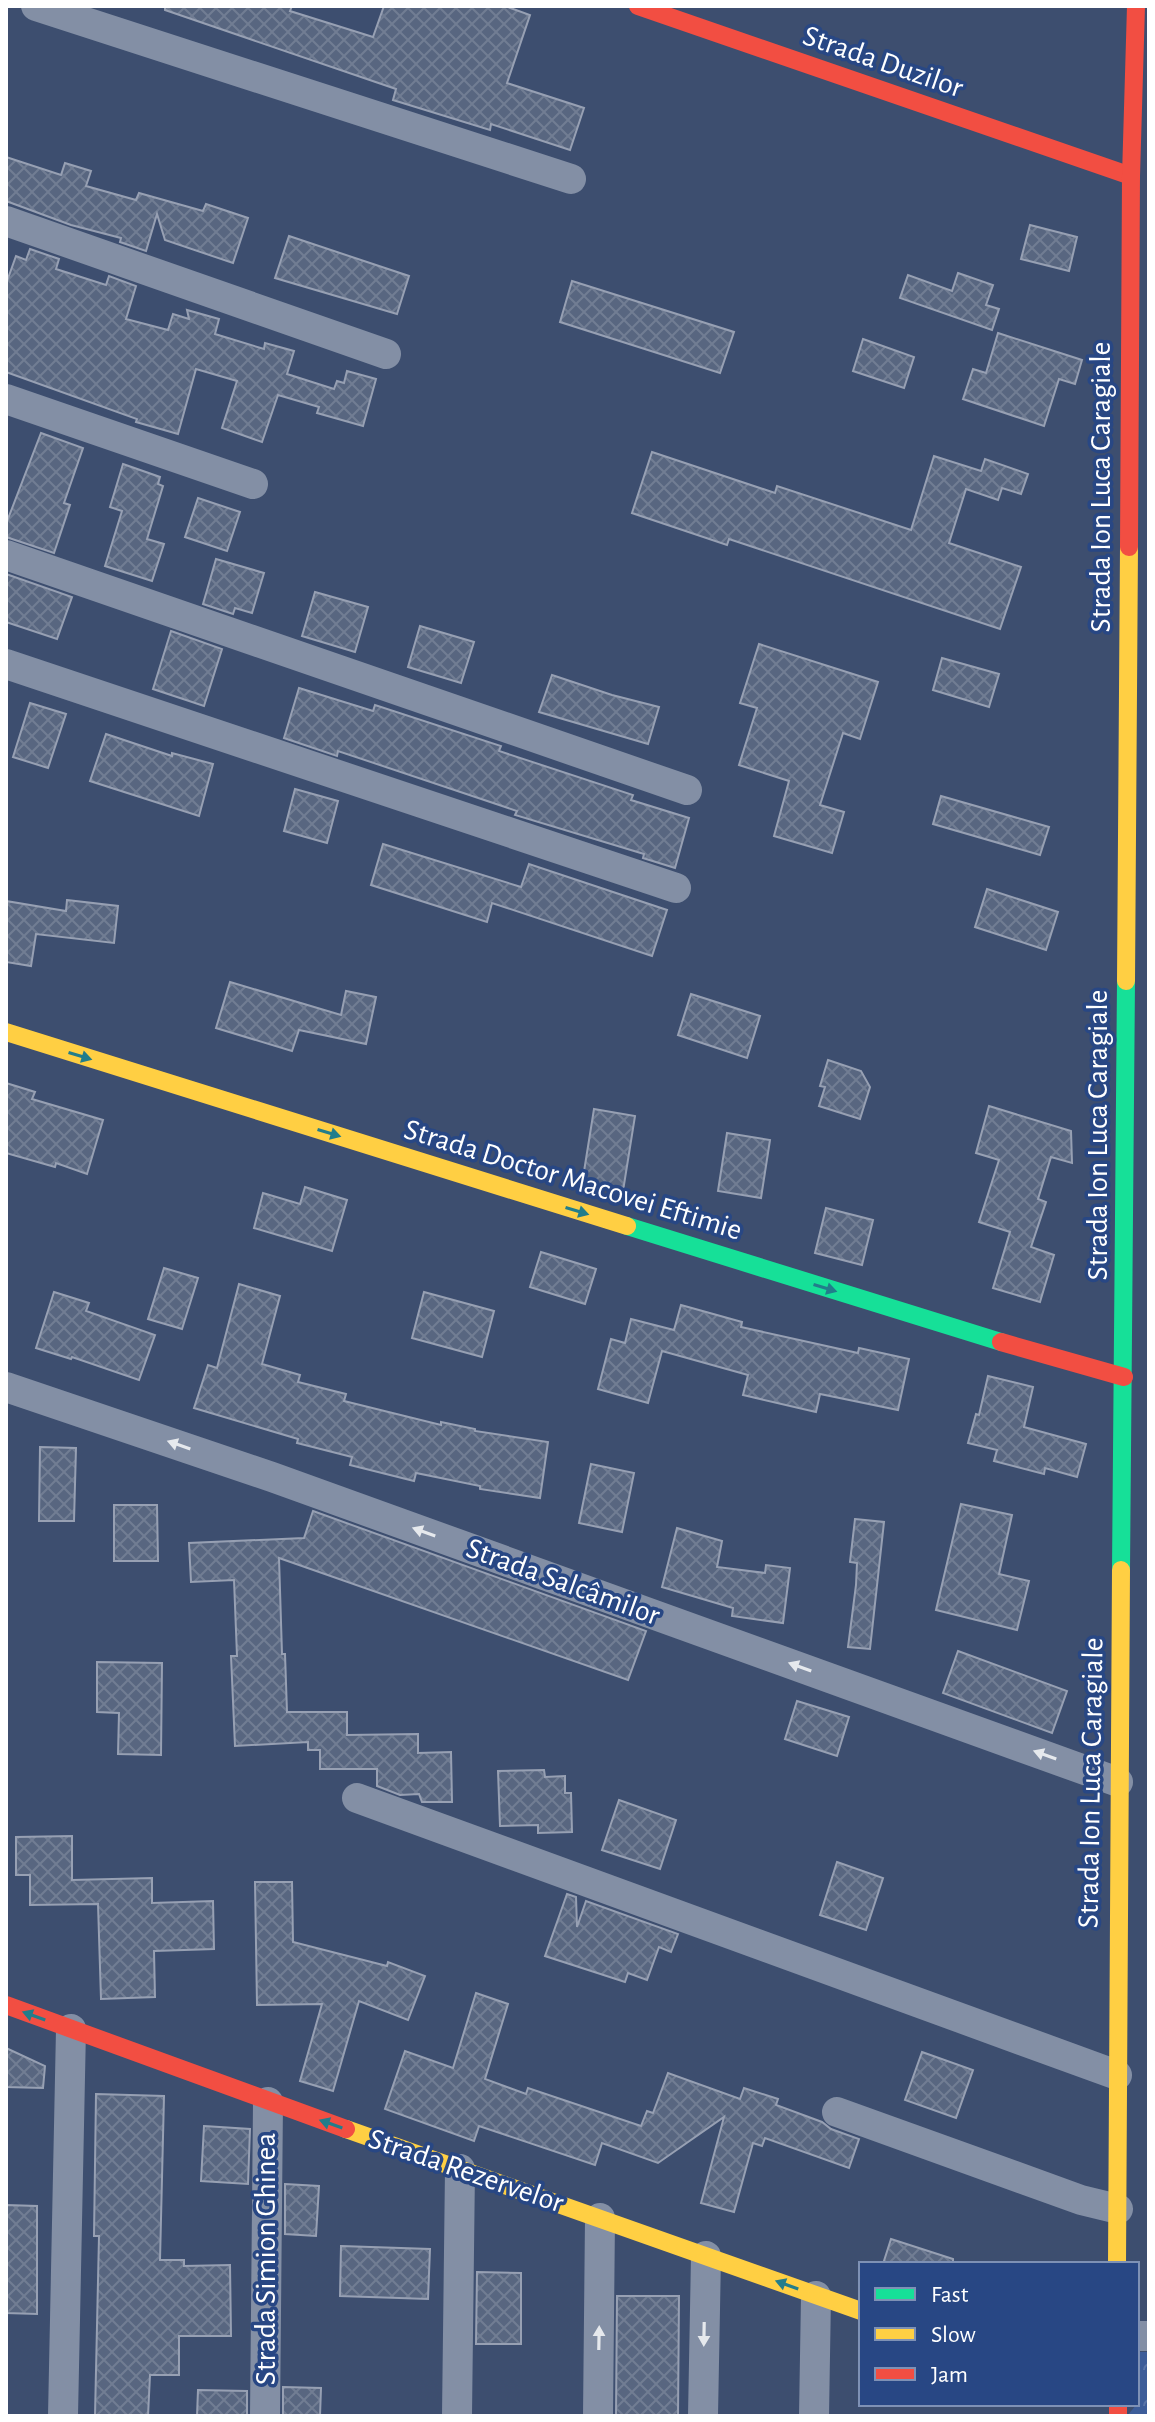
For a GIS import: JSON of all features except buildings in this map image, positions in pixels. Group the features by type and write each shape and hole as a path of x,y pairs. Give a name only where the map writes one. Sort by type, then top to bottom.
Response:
{"street":[{"path":"36,6 571,179"},
{"name":"Strada Duzilor","path":"638,6 1130,172"},
{"name":"Strada Ion Luca Caragiale","path":"1117,2262 1118,1782 1136,1445 1124,1377 1139,459 1130,172 1136,6"},
{"path":"6,221 386,354"},
{"path":"6,399 253,484"},
{"path":"6,555 687,790"},
{"path":"6,664 676,888"},
{"name":"Strada Doctor Macovei Eftimie","path":"6,1032 956,1329 1124,1377"},
{"name":"Strada Salcâmilor","path":"6,1387 272,1477 1118,1782"},
{"path":"357,1798 1117,2075"},
{"name":"Strada Rezervelor","path":"6,2005 268,2102 859,2310"},
{"path":"63,2416 71,2029"},
{"name":"Strada Simion Ghinea","path":"265,2416 268,2102"},
{"path":"837,2112 1081,2200 1118,2209"},
{"path":"457,2416 460,2169"},
{"path":"598,2416 600,2218"},
{"path":"703,2416 706,2256"},
{"path":"814,2416 816,2296"}],"green space":[{"path":"1139,2352 1149,2352 1149,2416 1127,2416 1139,2406"}],"traffic: fast":[{"path":"1121,1570 1126,981"},
{"path":"627,1226 1001,1342"}],"traffic: slow":[{"path":"1126,981 1129,547"},
{"path":"6,1032 627,1226"},
{"path":"1117,2262 1121,1570"},
{"path":"346,2129 859,2310"}],"traffic: jam":[{"path":"638,6 1131,176"},
{"path":"1129,547 1131,176 1136,6"},
{"path":"1001,1342 1124,1377"},
{"path":"6,2005 346,2129"},
{"path":"1118,2406 1118,2416"}]}
